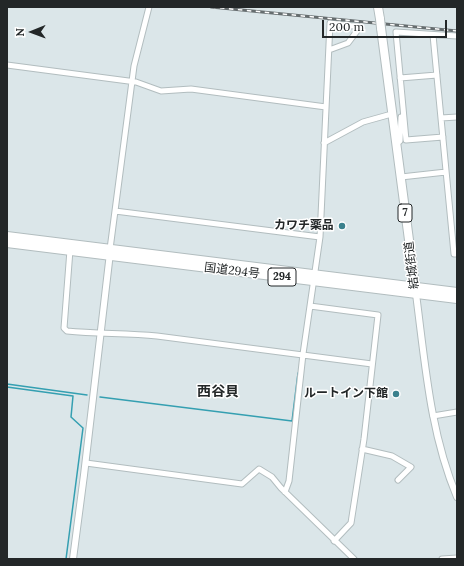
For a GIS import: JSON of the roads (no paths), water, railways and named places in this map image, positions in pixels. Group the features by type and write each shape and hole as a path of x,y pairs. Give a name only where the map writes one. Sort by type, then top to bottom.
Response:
{"main road":[{"name":"結城街道","path":"378,7 415,290"},
{"name":"国道294号","path":"7,236 110,252 415,290 457,292"},
{"name":"国道294号","path":"7,243 70,250 110,252"},
{"name":"国道294号","path":"415,290 457,299"}],"street":[{"path":"73,559 86,463 99,334 132,81 149,7"},
{"path":"286,492 289,481 303,354 320,237 330,24 360,27 348,43 329,50"},
{"path":"396,144 400,142 400,78 396,32 457,36"},
{"path":"433,35 454,254 457,254"},
{"path":"7,65 132,81 162,91 191,88 326,106"},
{"path":"400,78 437,75"},
{"path":"400,114 406,140 443,137"},
{"path":"324,143 363,122 388,115"},
{"path":"441,118 457,117"},
{"path":"401,177 446,172"},
{"path":"115,211 320,237"},
{"path":"451,221 457,221"},
{"path":"70,250 64,328 67,331 99,334 129,333 372,364"},
{"name":"結城街道","path":"415,290 433,416 445,465 457,497"},
{"path":"310,306 378,314 362,449 351,523 334,542"},
{"path":"433,416 457,412"},
{"path":"362,449 392,456 412,468 398,480"},
{"path":"86,463 242,484 259,469 272,477 334,542 354,559"},
{"path":"442,559 457,558"}],"waterway":[{"path":"100,397 292,421 298,373"},
{"path":"7,384 87,395"},
{"path":"7,387 73,396 71,417 83,428 66,559"}],"railway":[{"path":"211,7 457,31"}],"place":[{"name":"カワチ薬品","path":"342,226"},
{"name":"ルートイン下館","path":"396,394"}],"district":[{"name":"西谷貝","path":"218,392"}]}
